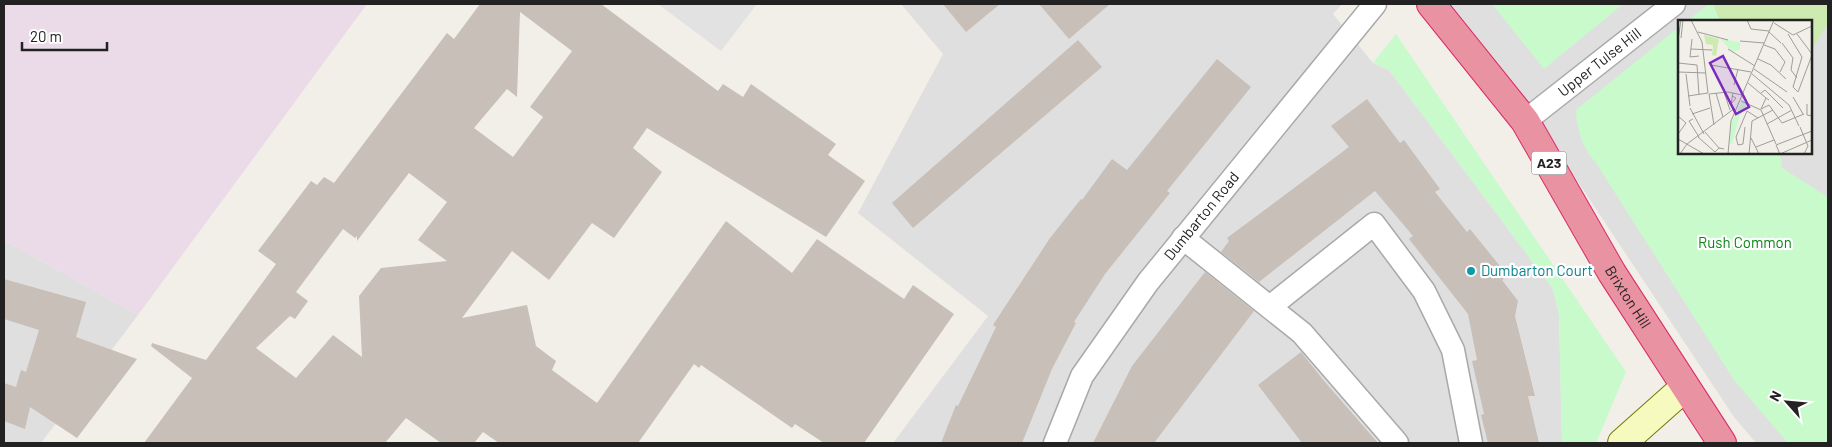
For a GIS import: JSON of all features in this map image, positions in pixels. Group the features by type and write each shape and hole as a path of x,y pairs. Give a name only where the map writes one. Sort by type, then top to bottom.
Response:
{"highway":[{"name":"Brixton Hill","path":"1431,4 1526,122 1607,265 1722,443"}],"street":[{"name":"Upper Tulse Hill","path":"1526,122 1674,4"},
{"name":"Dumbarton Road","path":"1055,443 1082,376 1148,282 1369,11"},
{"path":"1271,306 1374,224 1424,291 1453,350 1471,443"},
{"path":"1183,238 1271,306 1302,333 1397,443"},
{"path":"1622,443 1685,387"}],"shaded area":[{"path":"4,4 367,4 138,315 4,240"},
{"path":"658,4 757,4 721,51"},
{"path":"901,4 1342,4 1333,14 1373,63 1389,70 1553,289 1559,315 1562,443 893,443 988,316 858,213 943,54"},
{"name":"Rush Common","path":"1447,4 1828,4 1828,443 1756,443 1734,417 1521,96"},
{"path":"4,240 138,315 41,443 4,443"}],"green space":[{"path":"1492,4 1623,4 1544,69"},
{"path":"1709,4 1713,4 1720,20 1688,20"},
{"path":"1713,4 1828,4 1828,24 1812,49 1812,20 1720,20"},
{"name":"Rush Common","path":"1678,28 1678,154 1780,154 1782,168 1828,197 1828,443 1788,443 1734,380 1587,151 1581,138 1576,110"},
{"path":"1396,34 1626,372 1596,443 1562,443 1559,315 1553,289 1389,70 1373,63"}],"building":[{"path":"480,4 601,4 718,91 723,84 743,97 751,84 836,144 828,155 865,181 826,237 647,128 633,148 662,172 614,238 592,223 549,280 512,251 462,318 527,305 536,346 556,361 552,370 597,403 726,221 792,273 817,239 904,299 913,285 954,314 864,443 824,443 795,424 792,428 701,365 699,368 694,364 638,443 499,443 483,432 474,443 441,443 406,418 385,443 144,443 192,378 151,346 152,343 206,360 276,264 258,251 311,181 317,185 324,177 334,183 447,33 454,39","holes":["520,12 572,51 530,107 543,117 513,157 474,128 507,89 517,97","409,173 447,202 418,240 447,261 381,268 359,296 362,357 333,335 296,378 256,348 290,316 295,319 308,301 296,292 343,229 355,238 357,236 357,241"]},
{"path":"943,4 1000,4 966,32"},
{"path":"1039,4 1110,4 1069,39"},
{"path":"1078,40 1102,67 913,228 892,203"},
{"path":"1217,59 1251,87 1167,191 1170,193 1105,274 1074,322 1076,323 1052,369 1022,443 941,443 956,405 958,406 996,327 993,325 1050,238 1082,200 1112,159 1127,170"},
{"name":"Dumbarton Court","path":"1367,99 1400,143 1404,140 1440,189 1435,192 1467,232 1470,229 1508,276 1502,280 1518,301 1515,316 1535,396 1528,396 1539,443 1488,443 1481,415 1484,414 1472,361 1477,360 1468,314 1409,239 1413,236 1375,191 1259,282 1221,252 1229,241 1227,238 1349,147 1331,126"},
{"path":"1205,272 1254,311 1154,443 1093,443 1132,366"},
{"path":"4,279 86,302 76,337 137,359 77,438 30,407 25,429 4,421 4,383 16,387 21,370 26,372 39,330 4,319"},
{"path":"1301,352 1378,443 1302,443 1258,385"}],"place":[{"name":"Dumbarton Court","path":"1471,271"}]}
